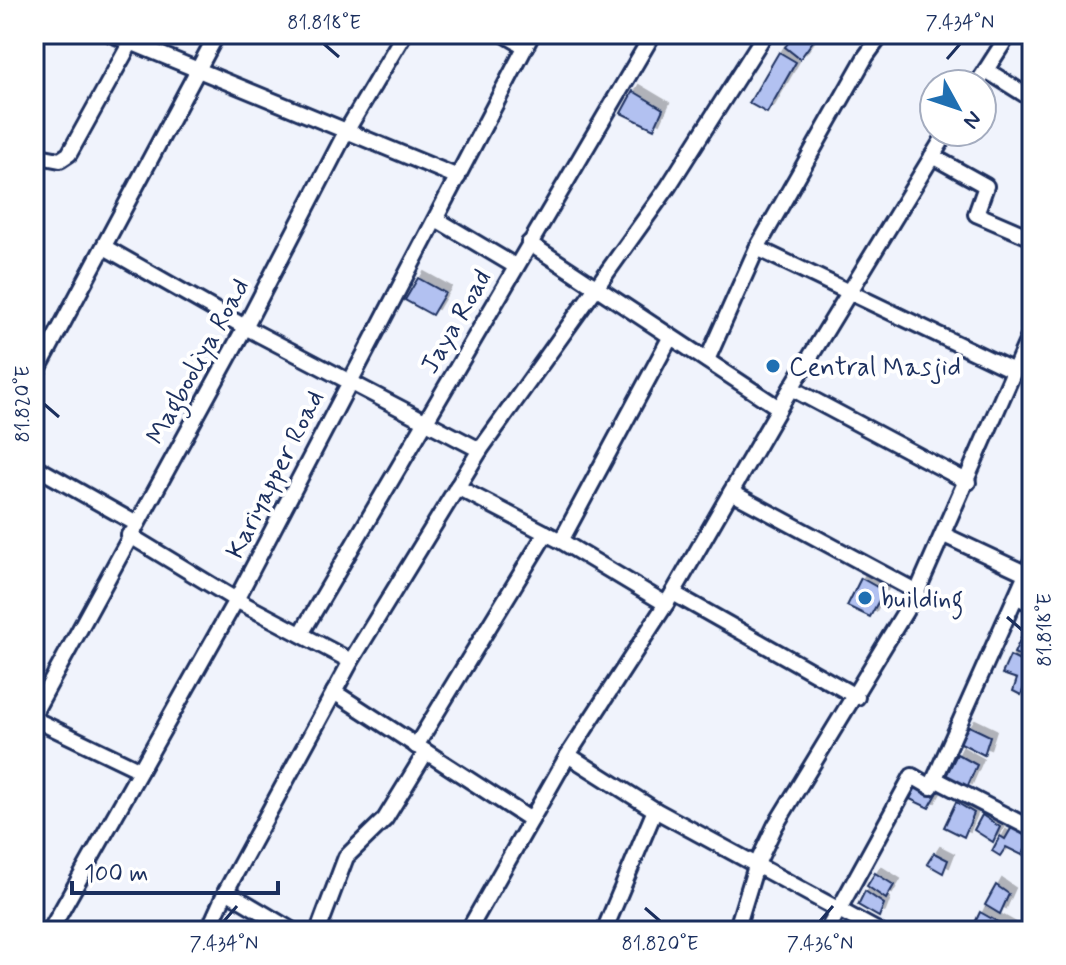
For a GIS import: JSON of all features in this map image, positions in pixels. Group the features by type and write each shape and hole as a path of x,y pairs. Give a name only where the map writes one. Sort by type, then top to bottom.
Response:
{"street":[{"path":"111,34 458,177"},
{"path":"34,377 106,248 196,69 217,34"},
{"name":"Magbooliya Road","path":"34,713 245,327 347,130 404,34"},
{"path":"504,34 529,40"},
{"name":"Jaya Road","path":"301,634 653,34"},
{"path":"208,931 226,891 351,661 457,487 592,288 668,187 765,34"},
{"path":"707,360 757,248 866,56 882,34"},
{"path":"987,68 1009,34"},
{"name":"Kariyapper Road","path":"50,931 138,769 236,600 529,40"},
{"path":"34,155 60,160 69,154 131,42"},
{"path":"998,78 1032,99"},
{"path":"468,931 568,755 670,599 779,408 937,148"},
{"path":"932,156 986,186 976,214 1032,238"},
{"path":"436,219 515,266"},
{"path":"529,243 592,288 779,408"},
{"path":"106,248 245,327 480,450"},
{"path":"757,248 1014,371"},
{"path":"736,931 756,866 775,826 857,697 917,592 968,482 1032,330"},
{"path":"561,541 670,338"},
{"path":"791,388 968,482"},
{"path":"34,466 236,600 351,661"},
{"path":"457,487 857,697"},
{"path":"731,492 917,592"},
{"path":"318,931 346,857 385,819 421,749 546,533"},
{"path":"827,931 912,776 931,787 1029,567 944,535"},
{"path":"1017,597 1032,604"},
{"path":"334,692 531,820"},
{"path":"34,719 138,769"},
{"path":"568,755 655,810 878,931"},
{"path":"935,779 1032,829"},
{"path":"604,931 655,810"},
{"path":"226,891 293,931"}],"building":[{"path":"795,34 818,34 800,59 785,47"},
{"path":"779,52 796,62 767,113 749,103"},
{"path":"633,91 663,109 654,129 621,113"},
{"path":"418,278 445,293 432,315 405,300"},
{"name":"building","path":"861,578 884,591 870,617 847,606"},
{"path":"1021,638 1032,644 1032,662 1014,653"},
{"path":"1010,656 1032,667 1021,695 1013,691 1017,679 1002,674"},
{"path":"969,726 990,736 984,755 959,742"},
{"path":"957,754 977,765 966,790 945,778"},
{"path":"917,784 937,794 929,808 910,799"},
{"path":"956,802 974,813 964,837 944,827"},
{"path":"982,815 1000,827 993,842 974,830"},
{"path":"1012,827 1032,839 1022,855 1006,847 1000,856 992,851 1000,836 1005,839"},
{"path":"934,853 948,860 943,873 927,864"},
{"path":"875,873 894,885 886,899 867,886"},
{"path":"996,885 1009,894 1000,914 985,905"},
{"path":"865,891 884,904 879,917 858,905"},
{"path":"980,912 1010,929 1009,931 971,931"}],"place":[{"name":"Central Masjid","path":"773,366"},
{"name":"building","path":"865,598"}]}
